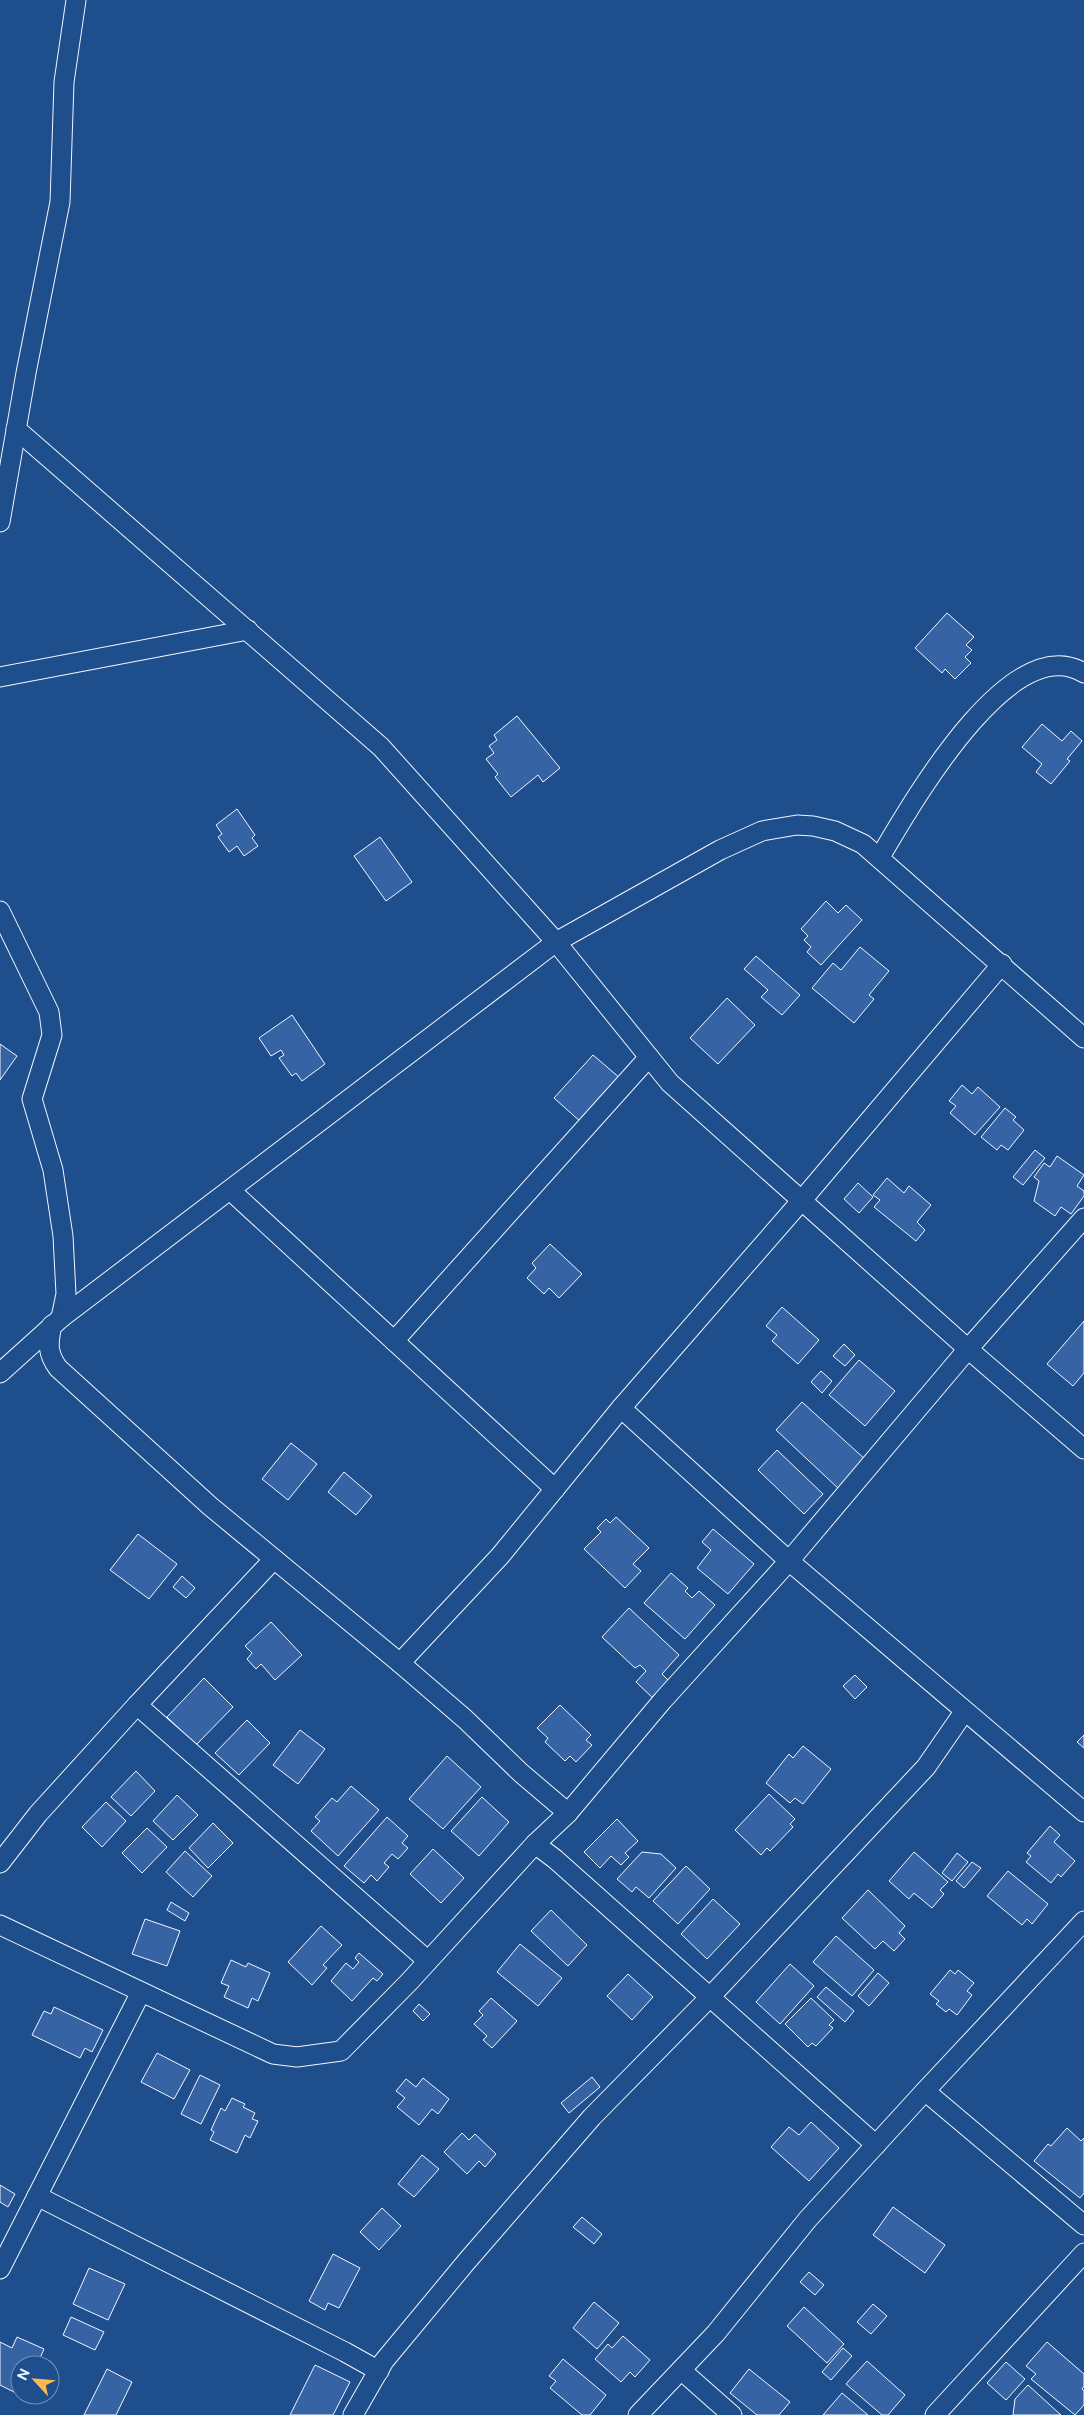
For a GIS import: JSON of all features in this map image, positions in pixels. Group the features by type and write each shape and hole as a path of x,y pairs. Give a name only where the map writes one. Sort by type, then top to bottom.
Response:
{"street":[{"path":"0,522 60,202 64,82 76,0"},
{"path":"16,429 381,747 556,942 670,1083 968,1350 1084,1449"},
{"path":"0,677 248,630"},
{"path":"880,857 936,765 978,715 996,698 1015,681 1036,671 1065,666 1084,673"},
{"path":"0,1373 56,1322 556,942 720,850 762,831 796,826 812,826 835,831 863,844 1002,964 1084,1038"},
{"path":"0,911 49,1012 52,1034 32,1098 53,1170 63,1236 66,1294 48,1344 52,1359 58,1368 148,1451 465,1719 520,1773 568,1813"},
{"path":"400,1663 500,1556 621,1408 802,1200 1002,964"},
{"path":"394,1341 649,1058"},
{"path":"230,1190 555,1489"},
{"path":"0,1925 273,2054 297,2057 341,2051 428,1961 535,1844 568,1813 663,1700 789,1561 968,1350 1084,1218"},
{"path":"621,1408 789,1561 964,1712 1084,1812"},
{"path":"0,1863 38,1814 274,1559"},
{"path":"137,1705 428,1961"},
{"path":"353,2415 384,2361 467,2261 592,2117 710,1997 926,1767 964,1712"},
{"path":"535,1844 556,1859 876,2145"},
{"path":"638,2415 716,2333 808,2219 1084,1921"},
{"path":"0,2269 141,1992"},
{"path":"925,2091 1084,2226"},
{"path":"37,2196 379,2371"},
{"path":"935,2415 1084,2253"},
{"path":"681,2370 732,2415"}],"building":[{"path":"947,613 974,637 966,645 972,650 965,657 971,663 955,679 945,669 942,673 915,648"},
{"path":"517,716 560,768 543,782 538,775 511,797 495,777 498,774 486,759 494,753 489,746 497,740 494,735"},
{"path":"1042,724 1062,741 1071,731 1082,741 1067,759 1070,761 1051,784 1036,772 1042,764 1022,747"},
{"path":"237,809 255,835 252,838 258,846 244,856 237,846 229,852 218,837 222,834 216,825"},
{"path":"380,837 412,882 386,901 354,856"},
{"path":"826,901 838,913 846,905 862,920 821,965 807,952 811,947 804,940 808,936 801,929"},
{"path":"860,947 889,971 869,995 874,999 854,1023 812,988 833,963 841,970"},
{"path":"756,956 800,995 782,1015 761,997 768,990 744,969"},
{"path":"727,998 755,1025 718,1064 690,1038"},
{"path":"292,1015 325,1064 302,1081 296,1073 292,1076 279,1058 284,1055 281,1050 271,1056 259,1038"},
{"path":"0,1044 17,1056 0,1080"},
{"path":"593,1055 621,1079 582,1123 554,1098"},
{"path":"962,1085 972,1094 978,1087 1000,1107 975,1135 950,1113 956,1106 949,1101"},
{"path":"1005,1108 1016,1117 1013,1120 1024,1130 1008,1150 1001,1145 997,1150 981,1137"},
{"path":"1035,1150 1045,1158 1023,1185 1013,1177"},
{"path":"1057,1156 1084,1175 1077,1186 1084,1191 1084,1196 1071,1214 1061,1207 1055,1216 1034,1201 1039,1181 1034,1177 1044,1163 1050,1167"},
{"path":"887,1178 904,1193 909,1186 931,1205 917,1222 925,1230 916,1241 874,1207 880,1200 873,1195"},
{"path":"858,1183 873,1197 859,1213 844,1199"},
{"path":"550,1244 582,1274 559,1298 549,1288 544,1294 527,1278 536,1268 532,1263"},
{"path":"782,1307 819,1340 798,1364 772,1341 777,1335 766,1326"},
{"path":"1084,1321 1084,1373 1073,1386 1047,1364"},
{"path":"844,1344 855,1355 845,1366 833,1356"},
{"path":"859,1360 895,1391 865,1426 829,1395"},
{"path":"821,1371 832,1381 822,1393 811,1382"},
{"path":"802,1402 867,1461 840,1490 776,1430"},
{"path":"291,1443 317,1464 288,1500 262,1479"},
{"path":"777,1450 823,1494 804,1514 758,1470"},
{"path":"344,1472 372,1496 356,1515 328,1492"},
{"path":"616,1517 649,1548 633,1564 641,1571 625,1588 584,1549 601,1532 597,1528 606,1519 610,1523"},
{"path":"713,1529 754,1564 728,1594 697,1568 711,1550 702,1542"},
{"path":"138,1534 177,1564 149,1599 110,1570"},
{"path":"671,1573 688,1588 685,1591 692,1598 699,1591 715,1605 685,1639 644,1603"},
{"path":"182,1576 195,1588 186,1598 173,1587"},
{"path":"629,1608 679,1655 662,1674 672,1684 656,1701 636,1682 646,1671 640,1665 635,1668 602,1637"},
{"path":"271,1622 302,1655 275,1680 261,1664 256,1669 247,1659 252,1653 245,1646"},
{"path":"855,1675 867,1687 855,1699 843,1686"},
{"path":"204,1678 233,1707 196,1745 167,1717"},
{"path":"560,1705 591,1735 586,1740 592,1745 576,1762 570,1756 565,1761 545,1742 548,1738 537,1728"},
{"path":"247,1720 270,1743 239,1775 215,1753"},
{"path":"300,1730 325,1749 298,1784 273,1765"},
{"path":"1084,1735 1084,1748 1077,1742"},
{"path":"803,1746 831,1769 803,1804 795,1798 790,1803 766,1783 789,1754 793,1758"},
{"path":"447,1756 481,1787 443,1829 409,1799"},
{"path":"136,1771 155,1791 131,1816 111,1797"},
{"path":"351,1786 379,1810 338,1856 311,1831 320,1821 315,1817 332,1798 337,1802"},
{"path":"769,1794 795,1819 790,1824 793,1827 770,1851 767,1848 761,1855 735,1830"},
{"path":"177,1795 198,1815 173,1840 153,1821"},
{"path":"482,1797 509,1822 479,1856 451,1831"},
{"path":"106,1802 126,1821 102,1847 82,1827"},
{"path":"387,1817 408,1836 402,1843 408,1848 398,1859 392,1854 384,1863 389,1867 377,1881 371,1875 364,1883 344,1866"},
{"path":"617,1819 638,1841 625,1853 629,1857 621,1865 611,1856 600,1868 584,1852"},
{"path":"213,1823 233,1843 208,1868 189,1848"},
{"path":"1050,1826 1060,1835 1054,1842 1075,1861 1061,1877 1058,1874 1051,1883 1026,1862 1031,1856 1027,1853"},
{"path":"147,1828 167,1847 142,1873 122,1853"},
{"path":"433,1849 464,1878 441,1903 410,1874"},
{"path":"185,1851 212,1876 193,1897 166,1872"},
{"path":"642,1852 661,1854 676,1868 649,1898 636,1887 632,1892 617,1879"},
{"path":"914,1852 948,1882 940,1890 944,1894 932,1908 914,1893 909,1899 889,1881"},
{"path":"957,1853 968,1862 952,1881 942,1873"},
{"path":"972,1862 981,1868 964,1888 956,1881"},
{"path":"686,1866 710,1889 678,1924 653,1901"},
{"path":"1008,1871 1048,1904 1032,1924 1027,1919 1022,1925 987,1896"},
{"path":"868,1890 905,1926 899,1933 905,1939 894,1951 883,1941 875,1949 842,1918"},
{"path":"713,1899 740,1924 707,1959 681,1934"},
{"path":"171,1902 189,1913 185,1921 167,1910"},
{"path":"551,1910 587,1945 568,1966 531,1931"},
{"path":"145,1919 180,1931 167,1966 132,1954"},
{"path":"321,1926 342,1945 323,1965 327,1968 312,1985 288,1962"},
{"path":"836,1936 874,1970 852,1996 813,1962"},
{"path":"520,1944 562,1978 538,2006 497,1972"},
{"path":"359,1953 383,1974 377,1981 373,1978 352,2001 331,1981 346,1963 353,1969 359,1962 355,1958"},
{"path":"231,1960 246,1967 248,1963 270,1973 258,2001 252,1998 248,2008 224,1997 229,1986 221,1983"},
{"path":"790,1964 814,1986 780,2024 756,2002"},
{"path":"950,1970 955,1974 958,1970 974,1983 967,1991 972,1995 957,2015 949,2009 946,2012 936,2004 939,2001 930,1994"},
{"path":"878,1973 889,1983 869,2006 858,1996"},
{"path":"628,1974 653,1997 632,2020 607,1996"},
{"path":"826,1987 854,2011 845,2022 817,1997"},
{"path":"491,1998 517,2021 492,2048 483,2040 487,2036 474,2024 483,2015 479,2011"},
{"path":"811,1998 834,2020 829,2025 833,2028 816,2046 812,2043 808,2047 785,2024"},
{"path":"419,2004 430,2014 423,2021 413,2011"},
{"path":"54,2007 103,2030 92,2052 85,2048 80,2058 32,2035 44,2011 51,2014"},
{"path":"157,2053 190,2070 174,2099 141,2082"},
{"path":"200,2075 220,2085 201,2124 181,2114"},
{"path":"592,2077 600,2087 569,2113 561,2103"},
{"path":"423,2078 449,2099 438,2114 432,2109 419,2125 397,2107 405,2098 396,2091 406,2079 416,2087"},
{"path":"232,2098 245,2104 243,2107 255,2113 252,2119 258,2121 250,2138 245,2135 237,2153 210,2140 214,2132 211,2130 221,2108 225,2111"},
{"path":"811,2122 839,2148 809,2181 771,2147 789,2127 799,2135"},
{"path":"1067,2128 1081,2141 1084,2138 1084,2193 1080,2198 1034,2161 1048,2144 1051,2146"},
{"path":"462,2133 469,2140 475,2134 496,2154 485,2167 479,2161 467,2174 444,2152"},
{"path":"422,2155 439,2169 414,2197 398,2184"},
{"path":"0,2185 15,2194 8,2207 0,2202"},
{"path":"893,2207 945,2245 925,2273 873,2235"},
{"path":"382,2208 401,2226 379,2250 360,2232"},
{"path":"582,2217 602,2234 594,2244 573,2227"},
{"path":"333,2254 360,2268 339,2308 328,2303 325,2310 309,2301"},
{"path":"89,2268 125,2284 108,2320 73,2304"},
{"path":"809,2272 824,2285 815,2295 800,2282"},
{"path":"594,2302 619,2323 597,2349 573,2328"},
{"path":"873,2304 887,2316 871,2334 857,2322"},
{"path":"804,2307 844,2344 827,2363 787,2326"},
{"path":"71,2317 104,2332 95,2350 63,2335"},
{"path":"623,2336 650,2360 635,2377 630,2372 621,2382 595,2359 608,2344 612,2348"},
{"path":"17,2337 44,2349 41,2355 10,2355 10,2390 0,2385 0,2342 12,2348"},
{"path":"1047,2342 1084,2374 1084,2386 1082,2389 1084,2391 1084,2405 1075,2415 1031,2379 1036,2374 1026,2366"},
{"path":"843,2348 852,2356 831,2380 822,2372"},
{"path":"563,2359 606,2395 590,2415 582,2415 550,2388 556,2381 549,2376"},
{"path":"867,2361 905,2395 888,2415 882,2415 846,2384"},
{"path":"1006,2362 1025,2379 1006,2400 987,2383"},
{"path":"315,2365 350,2382 333,2415 290,2415"},
{"path":"107,2369 132,2382 116,2415 84,2415"},
{"path":"749,2369 790,2402 779,2415 757,2415 730,2393"},
{"path":"1028,2385 1061,2415 1013,2415 1015,2399"},
{"path":"842,2393 868,2415 823,2415"}]}
